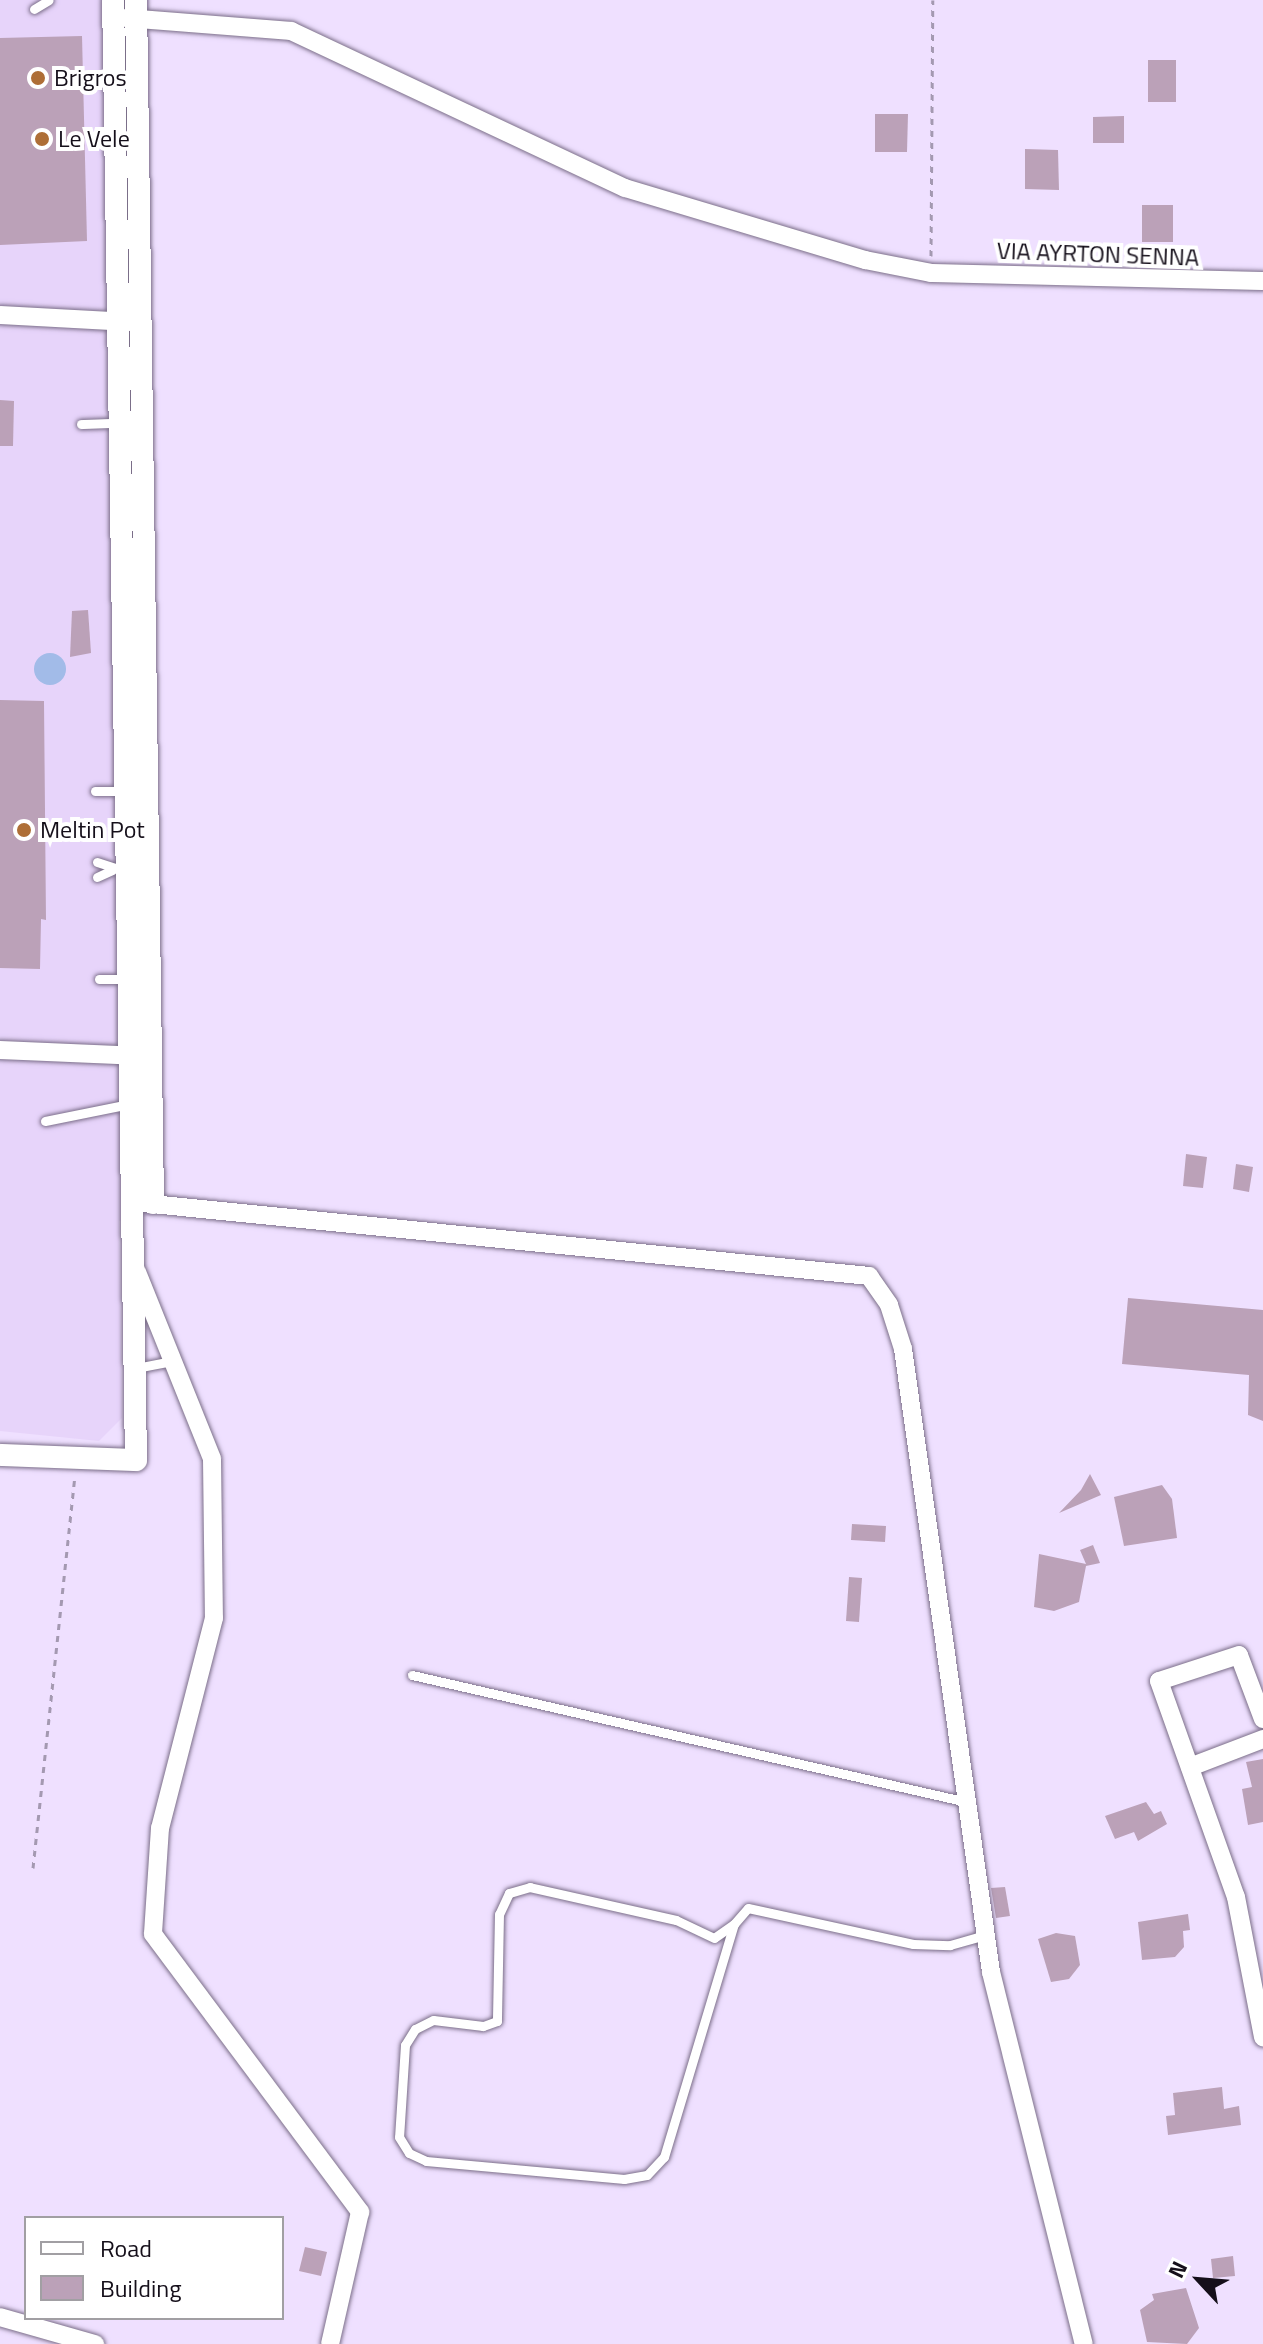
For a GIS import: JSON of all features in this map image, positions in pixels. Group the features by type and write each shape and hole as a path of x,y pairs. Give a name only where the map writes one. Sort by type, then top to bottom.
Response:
{"street":[{"name":"VIA AYRTON SENNA","path":"113,9 137,9 291,31 625,188 726,222 931,273 1263,281"},
{"path":"113,9 117,423 136,791"},
{"path":"137,9 142,422 136,791 129,870 139,978 151,1056 153,1203"},
{"path":"114,129 138,127"},
{"path":"0,315 141,322"},
{"path":"0,1455 136,1460 136,1270 127,1202 126,1057 139,978"},
{"path":"0,1050 151,1056"},
{"path":"127,1202 869,1276 889,1305 920,1437 986,1935 1084,2344"},
{"path":"136,1270 212,1459 214,1618 160,1828 153,1934 360,2212 330,2344"},
{"path":"1263,1719 1239,1655 1159,1681 1252,1953 1263,2037"},
{"path":"1190,1767 1263,1739"},
{"path":"0,2317 95,2344"}],"lane":[{"path":"34,9 49,0"},
{"path":"81,424 142,422"},
{"path":"95,791 136,791"},
{"path":"97,862 129,870"},
{"path":"97,877 129,870"},
{"path":"99,979 139,978"},
{"path":"45,1121 127,1104 152,1103"},
{"path":"136,1368 171,1361"},
{"path":"412,1675 967,1802"},
{"path":"734,1924 664,2157 647,2175 624,2179 426,2161 409,2153 399,2137 405,2045 415,2029 433,2020 483,2026 497,2021 499,1914 509,1893 530,1887 676,1920 714,1938 734,1924 748,1908 913,1944 950,1945 986,1935"}],"path":[{"path":"931,273 933,0"},
{"path":"33,1868 76,1460"}],"shaded area":[{"path":"0,0 149,0 160,1214 119,1221 122,1418 99,1441 0,1431"}],"water":[{"path":"50,653 61,658 66,669 61,680 50,685 39,680 34,669 39,658"}],"building":[{"name":"Le Vele","path":"82,36 87,241 0,245 0,38"},
{"path":"1148,60 1176,60 1176,102 1148,102"},
{"path":"875,114 908,114 907,152 875,152"},
{"path":"1124,116 1124,143 1093,143 1093,117"},
{"path":"1025,149 1058,150 1059,190 1025,189"},
{"path":"1142,205 1173,205 1173,242 1142,242"},
{"path":"0,400 14,401 13,446 0,446"},
{"path":"88,610 91,653 70,657 72,611"},
{"name":"Meltin Pot","path":"0,700 44,701 46,920 41,919 40,969 0,968"},
{"path":"1186,1154 1207,1157 1203,1188 1183,1186"},
{"path":"1236,1164 1253,1167 1249,1192 1233,1189"},
{"path":"1128,1298 1263,1310 1263,1421 1248,1415 1249,1375 1122,1364"},
{"path":"1090,1474 1101,1495 1059,1513 1081,1490"},
{"path":"1162,1485 1172,1499 1177,1538 1124,1546 1114,1497"},
{"path":"852,1524 886,1526 885,1542 851,1540"},
{"path":"1093,1545 1100,1563 1086,1566 1079,1602 1054,1611 1034,1607 1039,1554 1086,1564 1080,1550"},
{"path":"849,1577 862,1578 859,1622 846,1621"},
{"path":"1263,1759 1263,1822 1248,1825 1242,1789 1252,1787 1246,1762"},
{"path":"1146,1802 1154,1814 1161,1811 1167,1824 1138,1841 1134,1832 1115,1839 1105,1816"},
{"path":"1005,1887 1010,1916 996,1918 991,1888"},
{"path":"1188,1914 1190,1930 1183,1931 1184,1947 1175,1957 1142,1960 1138,1922"},
{"path":"1056,1933 1075,1936 1080,1965 1069,1979 1051,1982 1038,1939"},
{"path":"1222,2087 1224,2109 1239,2106 1241,2125 1168,2135 1166,2116 1175,2115 1173,2093"},
{"path":"305,2247 327,2252 321,2276 299,2271"},
{"path":"1233,2256 1235,2276 1213,2278 1211,2259"},
{"path":"1186,2288 1199,2328 1187,2344 1147,2342 1140,2310 1154,2300 1152,2294"}],"place":[{"name":"Brigros","path":"38,78"},
{"name":"Le Vele","path":"42,139"},
{"name":"Meltin Pot","path":"24,830"}]}
